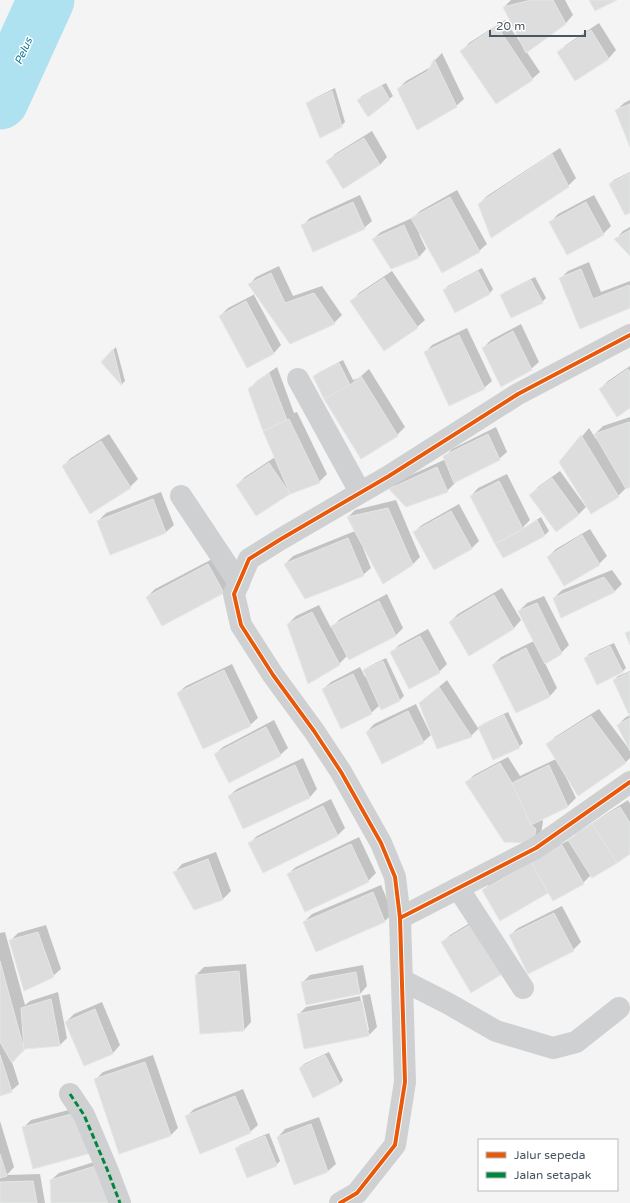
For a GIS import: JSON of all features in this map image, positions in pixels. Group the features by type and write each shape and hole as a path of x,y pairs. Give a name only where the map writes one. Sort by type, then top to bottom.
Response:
{"street":[{"path":"340,1203 358,1193 395,1145 405,1082 400,918 395,877 381,843 341,772 273,675 241,625 234,594 249,560 360,492 389,476 518,394 630,335"},
{"path":"298,379 360,492"},
{"path":"181,496 239,584"},
{"path":"400,918 536,848 630,782"},
{"path":"458,888 523,988"},
{"path":"402,980 449,1004 496,1031 553,1048 576,1042 619,1008"},
{"path":"70,1094 84,1115 120,1203"}],"building":[{"path":"531,0 553,0 566,24 526,53 503,7"},
{"path":"589,0 617,0 595,11"},
{"path":"497,26 533,80 496,104 460,51"},
{"path":"591,30 609,59 575,81 557,52"},
{"path":"434,59 457,107 417,130 397,89 428,71"},
{"path":"382,86 390,100 368,117 357,100"},
{"path":"332,91 342,127 320,138 306,103"},
{"path":"630,104 630,147 615,110"},
{"path":"364,138 380,165 343,189 326,161"},
{"path":"552,154 569,187 491,238 478,204"},
{"path":"630,173 630,213 625,215 609,184"},
{"path":"450,197 480,252 442,273 411,218"},
{"path":"353,202 365,229 313,252 301,225"},
{"path":"586,202 604,235 567,255 549,222"},
{"path":"404,225 419,258 391,269 372,239"},
{"path":"630,230 630,256 614,239"},
{"path":"581,269 593,299 629,285 630,308 580,329 559,278"},
{"path":"478,271 490,294 455,313 443,290"},
{"path":"271,273 285,303 314,293 335,324 290,344 248,284"},
{"path":"384,278 418,328 384,351 350,301"},
{"path":"531,280 543,303 511,318 500,295"},
{"path":"246,301 274,354 247,368 219,316"},
{"path":"513,331 532,370 501,387 482,348"},
{"path":"459,335 485,389 449,406 424,352"},
{"path":"113,349 122,386 101,362"},
{"path":"339,363 350,385 324,399 313,376"},
{"path":"628,369 630,372 630,408 617,417 599,389"},
{"path":"269,373 287,420 263,431 248,389"},
{"path":"361,376 398,436 361,459 324,399 350,385"},
{"path":"289,419 320,483 290,494 263,431"},
{"path":"629,422 630,487 626,489 594,434"},
{"path":"488,434 500,460 454,483 443,456"},
{"path":"581,435 619,497 591,514 559,462"},
{"path":"101,441 131,488 90,514 62,466"},
{"path":"269,463 290,494 256,516 236,485"},
{"path":"437,467 448,492 406,507 389,489"},
{"path":"552,478 579,515 556,532 529,495"},
{"path":"499,481 523,529 495,544 470,496"},
{"path":"153,499 166,533 110,555 97,521"},
{"path":"388,508 413,565 383,584 347,517"},
{"path":"451,511 472,549 434,570 413,532"},
{"path":"537,520 545,536 503,558 495,544"},
{"path":"582,535 600,565 564,586 547,557"},
{"path":"348,538 364,576 305,599 284,564"},
{"path":"208,564 224,593 162,626 146,597"},
{"path":"604,577 615,592 561,618 553,598"},
{"path":"494,595 514,629 469,656 449,622"},
{"path":"379,601 396,636 349,660 331,626"},
{"path":"537,603 562,654 545,664 518,611"},
{"path":"312,612 340,665 308,684 287,624"},
{"path":"630,631 630,645 625,633"},
{"path":"420,636 440,673 409,689 390,652"},
{"path":"610,646 623,672 597,685 584,658"},
{"path":"526,648 550,697 516,713 492,665"},
{"path":"383,661 400,701 381,710 363,670"},
{"path":"224,670 251,726 203,749 177,693"},
{"path":"630,672 630,717 613,680"},
{"path":"353,674 372,714 341,729 322,689"},
{"path":"439,687 472,737 437,749 419,703"},
{"path":"408,711 424,743 382,764 366,732"},
{"path":"504,715 520,748 493,760 478,727"},
{"path":"591,716 626,763 578,796 546,744"},
{"path":"630,718 630,751 617,725"},
{"path":"266,727 281,756 229,783 214,754"},
{"path":"500,763 512,783 531,825 536,829 533,843 504,842 465,782"},
{"path":"295,765 310,798 243,829 228,796"},
{"path":"549,765 568,807 531,825 512,783"},
{"path":"323,806 338,836 263,873 248,843"},
{"path":"620,807 630,823 630,854 617,863 592,824"},
{"path":"592,824 617,863 592,878 568,840"},
{"path":"351,844 369,882 305,912 287,874"},
{"path":"562,845 584,884 553,901 531,862"},
{"path":"208,859 223,900 194,910 173,872"},
{"path":"531,862 548,893 500,921 482,890"},
{"path":"373,892 385,922 316,952 303,922"},
{"path":"554,913 574,951 528,974 509,935"},
{"path":"477,921 507,971 471,993 441,942"},
{"path":"38,932 54,977 24,991 9,940"},
{"path":"0,961 24,1049 12,1063 0,1042"},
{"path":"239,971 244,1031 200,1034 195,975"},
{"path":"356,972 360,994 306,1005 301,982"},
{"path":"51,999 60,1046 24,1049 21,1008"},
{"path":"362,1001 369,1036 304,1049 297,1014"},
{"path":"95,1009 113,1054 84,1066 65,1022"},
{"path":"0,1055 12,1092 0,1096"},
{"path":"325,1055 340,1084 313,1098 299,1068"},
{"path":"145,1062 171,1136 119,1154 94,1079"},
{"path":"235,1096 251,1133 200,1154 185,1116"},
{"path":"79,1112 91,1153 33,1169 22,1127"},
{"path":"311,1124 328,1172 294,1185 277,1137"},
{"path":"265,1136 277,1166 247,1178 235,1148"},
{"path":"0,1154 7,1176 0,1178"},
{"path":"102,1164 113,1203 51,1203 50,1180"},
{"path":"33,1181 37,1203 0,1203 0,1182"}],"waterway":[{"name":"Pelus","path":"0,101 46,0"}],"marked path":[{"path":"70,1094 84,1115 120,1203"}],"cycle path":[{"path":"340,1203 357,1193 395,1145 405,1082 400,918 395,877 381,843 341,772 314,731 273,675 241,625 234,594 249,559 389,476 518,394 630,335"},
{"path":"400,918 536,848 630,782"}]}
